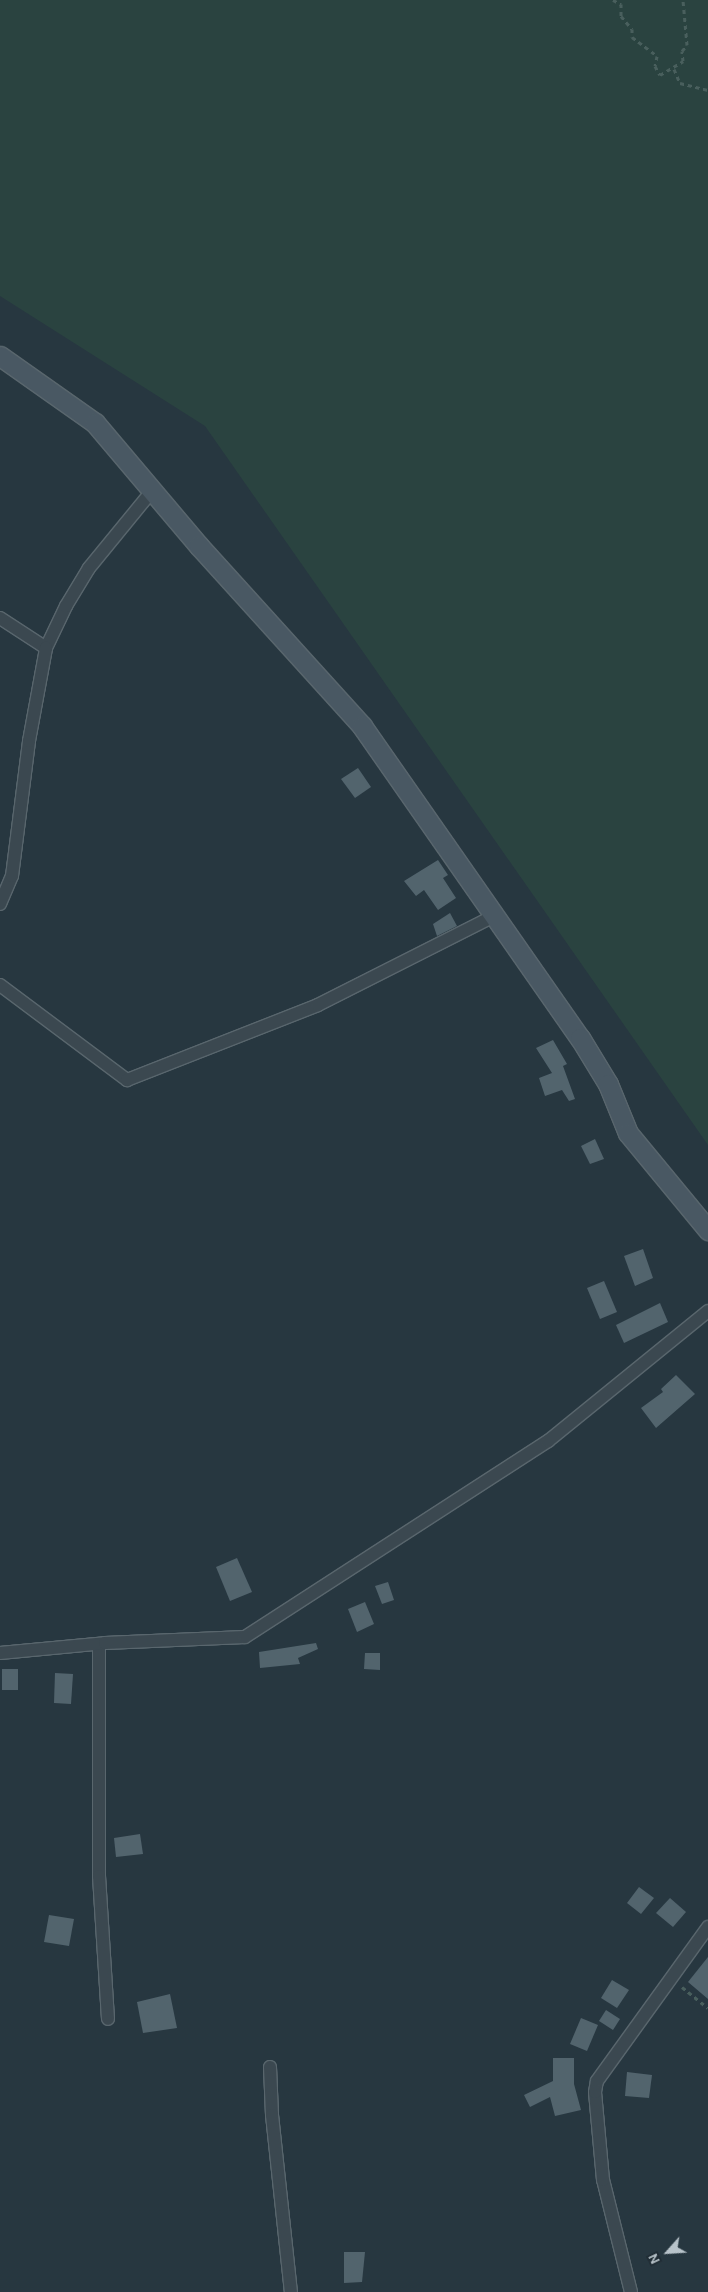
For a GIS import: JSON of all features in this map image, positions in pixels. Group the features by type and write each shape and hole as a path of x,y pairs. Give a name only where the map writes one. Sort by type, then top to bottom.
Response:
{"main road":[{"path":"0,356 95,423 152,491 362,726 584,1046 608,1084 628,1134 708,1230"}],"street":[{"path":"0,904 12,876 29,741 46,648 66,606 89,568 152,491"},
{"path":"0,618 46,648"},
{"path":"0,985 127,1080 318,1005 494,916"},
{"path":"0,1653 99,1644 246,1637 548,1441 708,1311"},
{"path":"99,1644 99,1876 108,2019"},
{"path":"631,2292 603,2180 595,2092 597,2081 670,1977 708,1927"},
{"path":"270,2067 272,2115 291,2292"}],"path":[{"path":"613,0 621,4 621,16 632,29 632,37 657,56 655,66 660,75 674,69 683,61 682,52 687,45 683,0"},
{"path":"674,69 680,83 708,90"},
{"path":"670,1977 708,2008"}],"green space":[{"path":"0,0 708,0 708,1145 205,426 0,296"}],"building":[{"path":"358,768 371,787 355,798 341,779"},
{"path":"438,860 448,875 443,878 456,898 438,910 424,890 416,896 404,881"},
{"path":"450,913 457,926 437,936 433,924"},
{"path":"553,1040 567,1064 563,1066 575,1099 569,1101 562,1090 545,1096 539,1078 552,1073 536,1048"},
{"path":"595,1139 604,1159 590,1164 581,1146"},
{"path":"643,1249 653,1278 635,1286 624,1256"},
{"path":"604,1281 617,1312 600,1319 587,1288"},
{"path":"660,1303 668,1322 624,1343 616,1325"},
{"path":"676,1375 695,1394 656,1428 641,1408 663,1392 661,1389"},
{"path":"237,1558 252,1592 230,1601 216,1567"},
{"path":"388,1582 394,1600 382,1604 375,1586"},
{"path":"365,1602 374,1624 357,1632 348,1609"},
{"path":"316,1643 318,1649 298,1658 300,1664 260,1668 259,1652"},
{"path":"365,1653 380,1653 380,1670 364,1669"},
{"path":"2,1669 18,1669 18,1690 2,1690"},
{"path":"55,1673 73,1674 71,1704 54,1703"},
{"path":"140,1834 143,1854 116,1857 114,1838"},
{"path":"639,1887 654,1898 641,1914 627,1903"},
{"path":"670,1898 686,1912 673,1927 656,1913"},
{"path":"49,1915 74,1919 69,1946 44,1942"},
{"path":"708,1957 708,1999 688,1982"},
{"path":"612,1980 629,1990 617,2008 601,1998"},
{"path":"170,1994 177,2028 143,2033 137,2002"},
{"path":"606,2010 620,2019 613,2030 599,2021"},
{"path":"581,2018 598,2025 587,2051 570,2044"},
{"path":"553,2058 574,2058 574,2084 581,2110 555,2116 550,2097 530,2107 524,2095 553,2081"},
{"path":"627,2072 652,2075 649,2098 625,2096"},
{"path":"344,2252 365,2252 362,2282 344,2283"}]}
